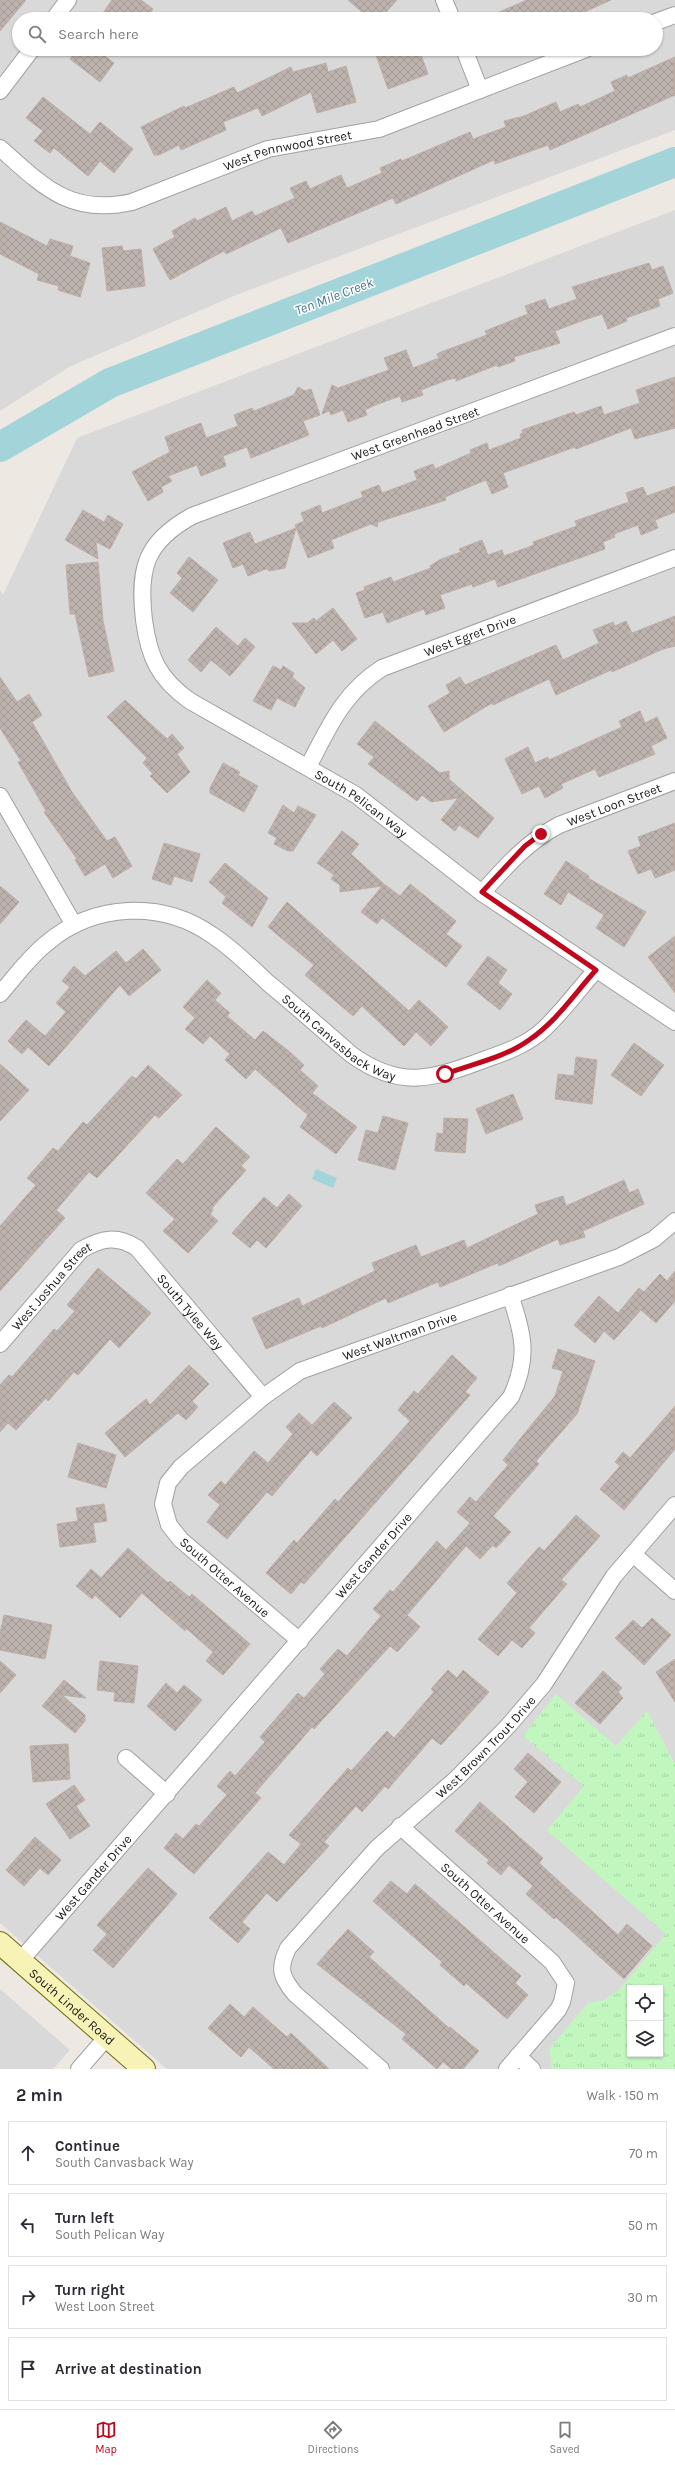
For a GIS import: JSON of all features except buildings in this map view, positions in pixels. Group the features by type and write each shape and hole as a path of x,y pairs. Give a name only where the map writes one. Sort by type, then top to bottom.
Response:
{"street":[{"path":"59,12 68,0"},
{"path":"444,0 449,12"},
{"path":"663,19 675,14"},
{"path":"0,91 27,56"},
{"path":"467,56 480,90"},
{"name":"West Pennwood Street","path":"0,148 56,194 80,204 113,207 132,202 249,154 268,149 379,129 568,56"},
{"name":"West Greenhead Street","path":"160,539 175,526 192,516 675,336"},
{"name":"South Pelican Way","path":"160,539 150,555 145,567 141,593 147,638 152,657 161,674 174,690 190,701 356,795 482,892 675,1022"},
{"name":"West Egret Drive","path":"308,767 351,692 366,678 382,668 675,558"},
{"name":"West Loon Street","path":"482,892 525,846 541,834 559,825 675,781"},
{"path":"0,796 74,925"},
{"name":"South Canvasback Way","path":"0,994 47,942 74,925 101,914 140,910 172,915 197,925 214,935 352,1055 368,1067 386,1074 406,1078 426,1078 445,1074 510,1050 528,1041 544,1029 596,970"},
{"name":"West Waltman Drive","path":"163,1504 168,1483 181,1467 263,1397 300,1371 636,1249 654,1239 675,1221"},
{"name":"West Joshua Street","path":"0,1344 81,1250 95,1242 110,1238"},
{"name":"South Tylee Way","path":"110,1238 126,1241 137,1248 263,1397"},
{"name":"West Gander Drive","path":"20,1961 167,1794 511,1397 519,1379 523,1347 519,1321 510,1295"},
{"name":"South Otter Avenue","path":"163,1504 169,1525 181,1540 300,1641"},
{"name":"West Brown Trout Drive","path":"381,2069 295,1994 281,1972 283,1959 288,1948 357,1869 400,1826 456,1779 509,1725 544,1684 614,1576 675,1505"},
{"path":"633,1554 675,1591"},
{"path":"126,1758 167,1794"},
{"name":"South Otter Avenue","path":"400,1826 552,1962 566,1983 562,2002 558,2010 518,2056"},
{"name":"South Linder Road","path":"0,1943 144,2069"},
{"path":"79,2069 107,2037"},
{"path":"507,2069 518,2056 532,2069"}],"shaded area":[{"path":"0,0 675,0 675,130 236,295 71,366 0,411"},
{"path":"675,210 675,2069 167,2069 0,1923 0,590 3,595 77,438"},
{"path":"0,1989 70,2050 53,2069 0,2069"}],"green space":[{"path":"556,1694 616,1746 647,1711 675,1764 675,2069 553,2069 551,2067 550,2048 588,2003 604,2000 619,1990 666,1934 547,1830 584,1786 523,1736"}],"water":[{"path":"316,1169 337,1178 333,1188 312,1179"}],"waterway":[{"name":"Ten Mile Creek","path":"0,447 110,383 675,162"}],"route":[{"path":"445,1074 510,1050 528,1041 544,1029 596,970 482,892 525,846 541,834"}]}
